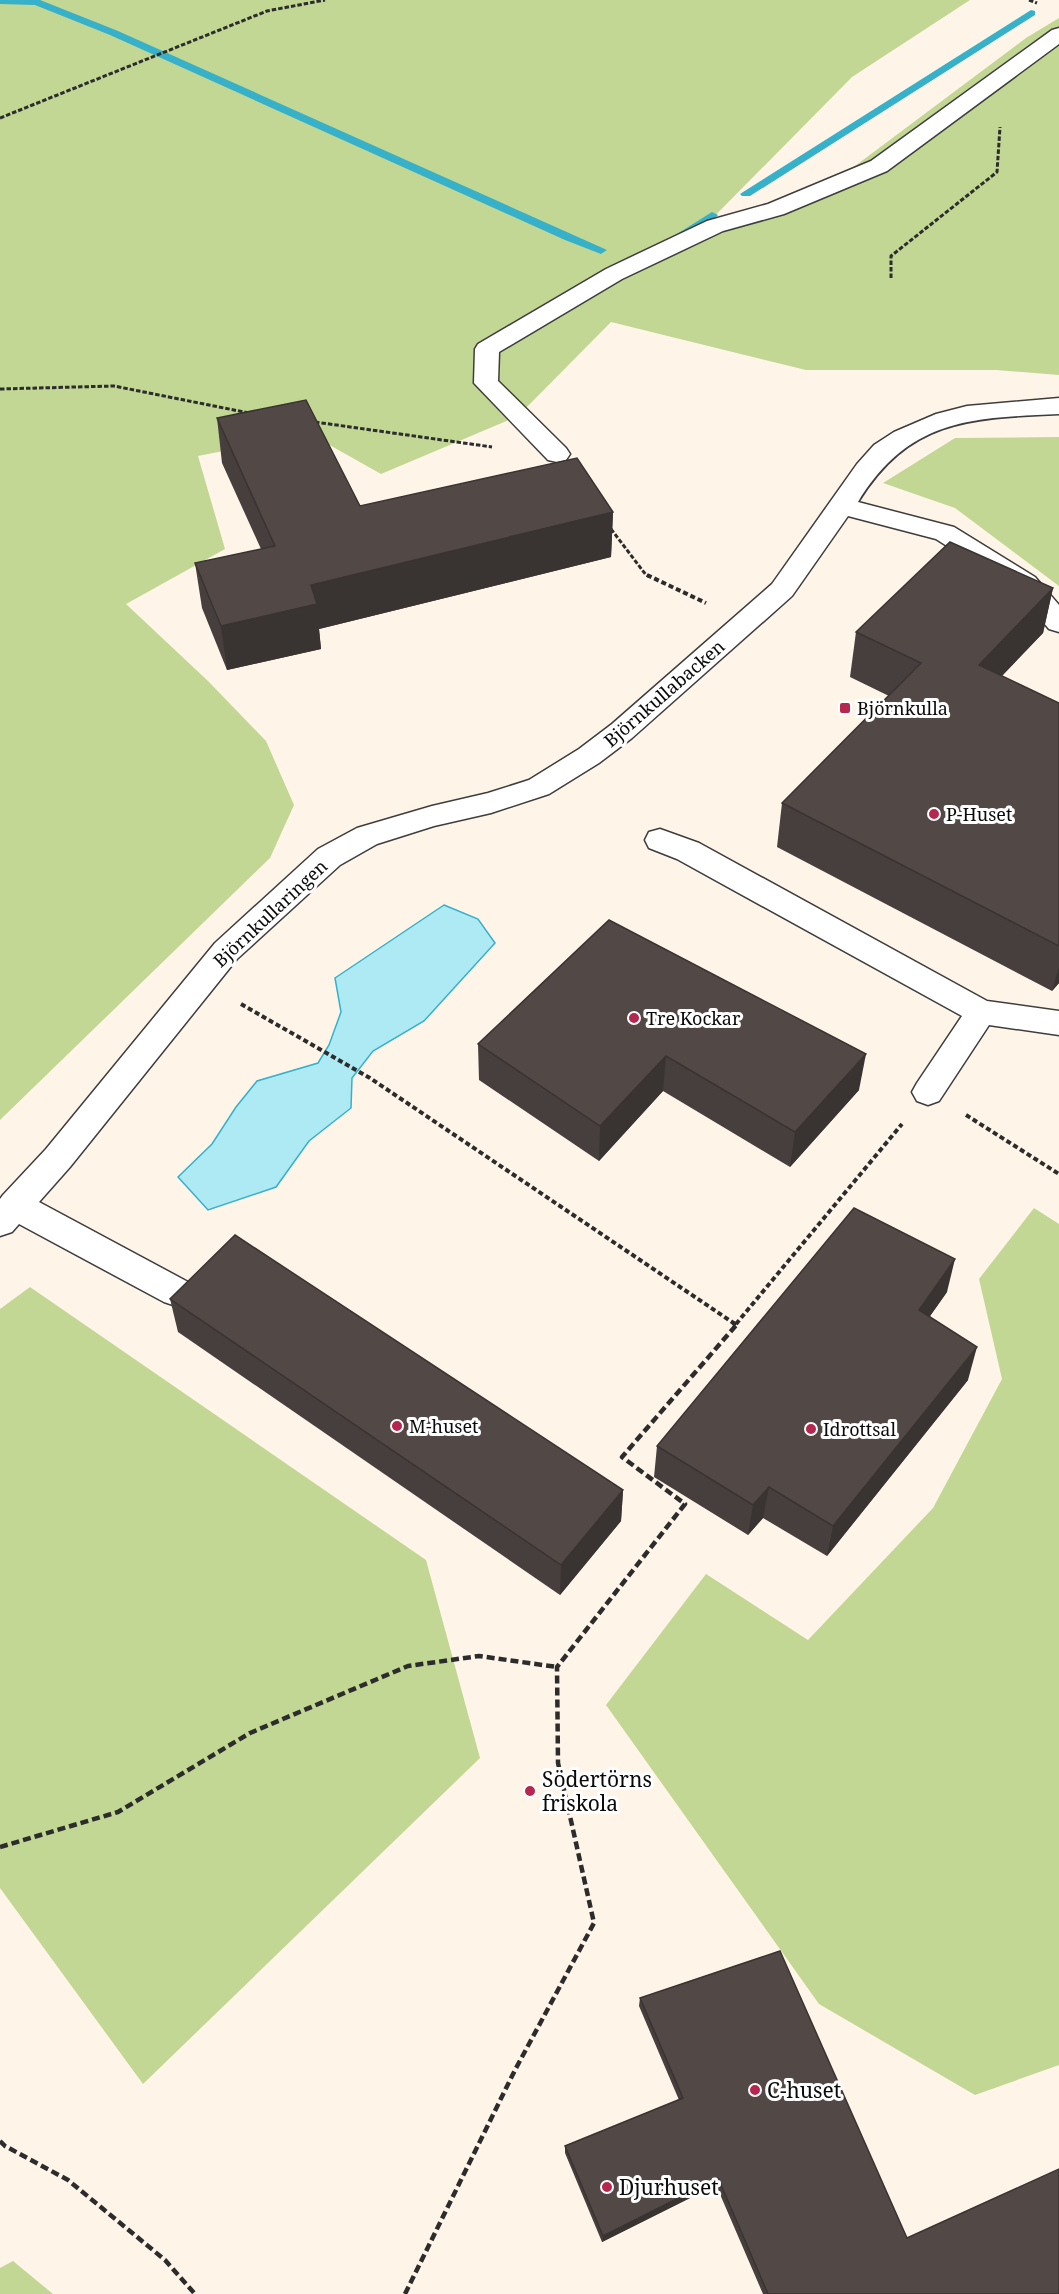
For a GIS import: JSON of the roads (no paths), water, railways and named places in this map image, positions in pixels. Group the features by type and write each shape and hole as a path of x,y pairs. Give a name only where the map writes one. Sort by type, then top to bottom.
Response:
{"street":[{"path":"557,454 486,383 487,349 614,274 715,226 776,209 879,166 1059,34"},
{"path":"1059,406 996,409 951,415 912,432 882,452 862,474 842,506 945,533 1025,583 1059,623"},
{"name":"Björnkullabacken","path":"539,787 589,756 622,731 782,590 842,506"},
{"name":"Björnkullaringen","path":"8,1214 58,1158 226,951 329,857 367,836 432,816 491,803 539,787"},
{"path":"660,840 698,856 981,1012 1059,1023"},
{"path":"928,1092 981,1012"},
{"path":"8,1214 176,1292"}],"water":[{"path":"444,905 478,919 495,943 424,1021 373,1051 352,1078 351,1108 309,1141 276,1187 208,1210 178,1177 212,1144 236,1107 257,1081 318,1063 329,1045 341,1012 335,978"}],"waterway":[{"path":"0,1 36,2 114,33 569,238 601,250"},
{"path":"746,194 1031,13"},
{"path":"675,239 712,215"}],"place":[{"name":"Björnkulla","path":"845,708"},
{"name":"P-Huset","path":"934,814"},
{"name":"Tre Kockar","path":"634,1018"},
{"name":"M-huset","path":"397,1426"},
{"name":"Idrottsal","path":"811,1429"},
{"name":"Södertörns friskola","path":"530,1791"},
{"name":"C-huset","path":"755,2090"},
{"name":"Djurhuset","path":"607,2187"}]}
